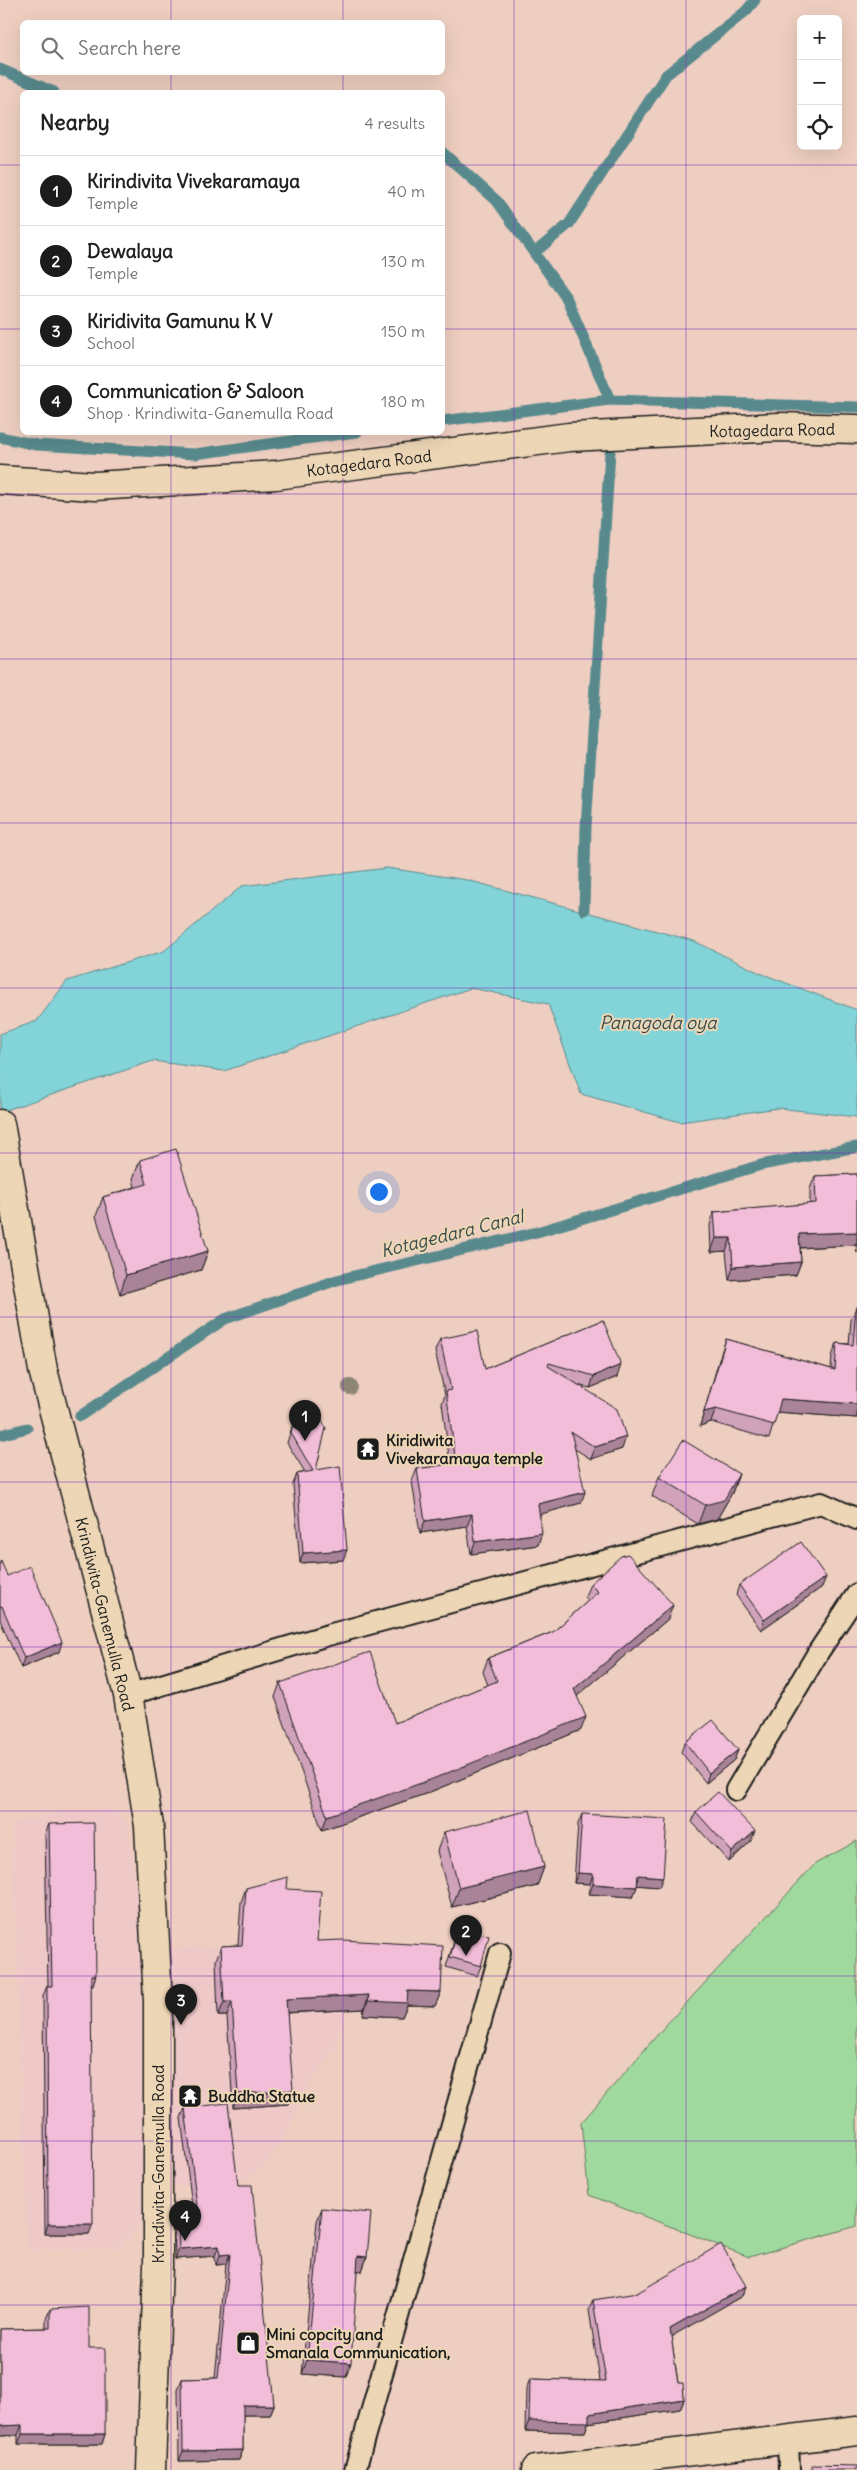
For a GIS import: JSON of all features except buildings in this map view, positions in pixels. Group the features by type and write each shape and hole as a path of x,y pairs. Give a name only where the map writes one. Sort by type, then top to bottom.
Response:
{"main road":[{"name":"Kotagedara Road","path":"0,480 95,486 114,485 276,475 569,437 779,427 857,429"},
{"name":"Krindiwita-Ganemulla Road","path":"0,1124 43,1370 128,1695 149,1826 158,2001 158,2265 151,2470"},
{"path":"536,2470 857,2431"}],"lane":[{"path":"128,1695 328,1635 822,1503 857,1518"},
{"path":"736,1790 819,1652 857,1594"},
{"path":"355,2470 500,1953"},
{"path":"788,2440 789,2470"}],"shaded area":[{"path":"109,1809 127,1822 145,1949 340,1944 352,2001 333,2049 306,2089 286,2134 264,2165 241,2181 199,2183 147,2190 144,2218 119,2248 27,2250 12,1823 62,1812"}],"green space":[{"path":"857,1841 857,2226 749,2257 589,2195 581,2123 665,2026 815,1864"}],"water":[{"name":"Panagoda oya","path":"387,868 467,880 694,941 760,973 857,1010 857,1117 778,1108 680,1122 581,1094 548,1004 471,988 224,1071 153,1061 0,1112 0,1034 37,1021 67,981 164,951 242,886"}],"waterway":[{"path":"534,253 569,224 666,75 746,11 755,0"},
{"path":"0,69 49,90"},
{"path":"445,155 497,201 567,299 610,400"},
{"path":"445,421 610,400 857,407"},
{"path":"0,437 37,445 195,454 335,435"},
{"path":"584,910 586,827 610,452"},
{"name":"Kotagedara Canal","path":"80,1416 225,1319 337,1280 537,1232 761,1165 857,1147"},
{"name":"Kotagedara Canal","path":"0,1435 27,1428"}],"place":[{"name":"Kirindivita Vivekaramaya","path":"305,1441"},
{"name":"Kiridiwita Vivekaramaya temple","path":"368,1449"},
{"name":"Dewalaya","path":"466,1956"},
{"name":"Kiridivita Gamunu K V","path":"181,2025"},
{"name":"Buddha Statue","path":"190,2096"},
{"name":"Communication & Saloon","path":"185,2241"},
{"name":"Mini copcity and Smanala Communication,","path":"248,2343"}]}
